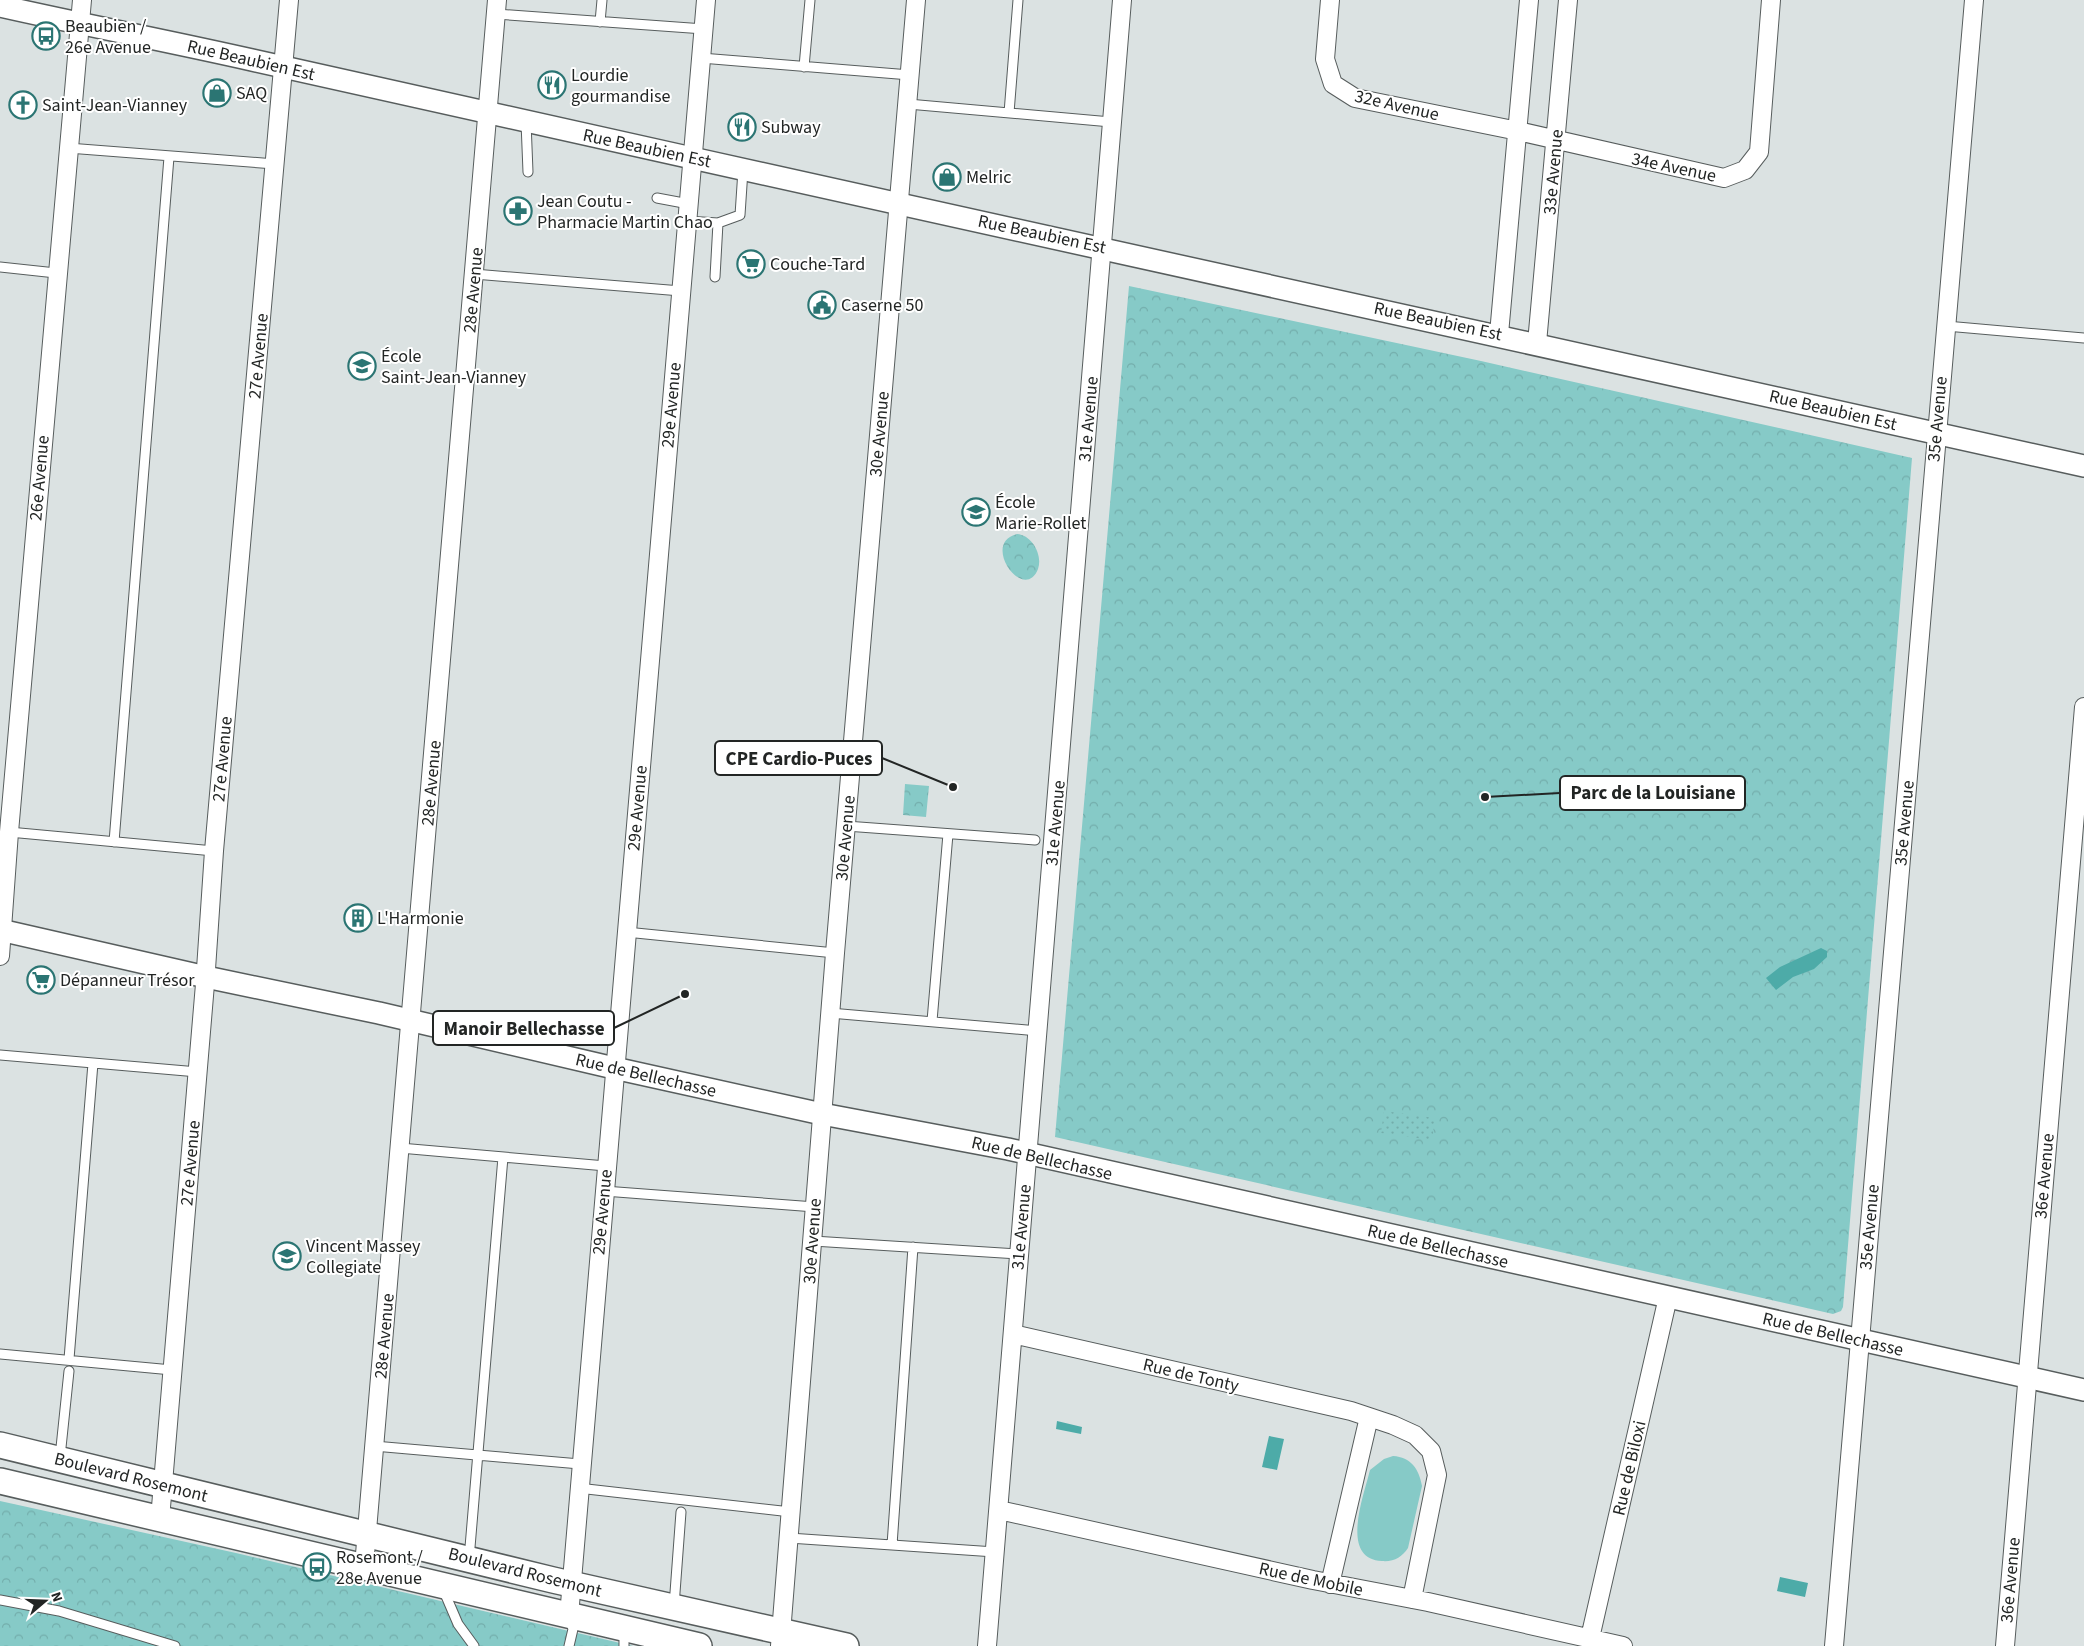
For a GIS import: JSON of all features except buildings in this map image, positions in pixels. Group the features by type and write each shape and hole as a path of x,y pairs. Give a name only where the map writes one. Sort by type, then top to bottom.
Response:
{"main road":[{"name":"Boulevard Rosemont","path":"0,1445 571,1584 674,1607 781,1639 846,1646"},
{"name":"Boulevard Rosemont","path":"0,1482 441,1584 569,1616 624,1638 699,1646"}],"street":[{"name":"26e Avenue","path":"0,956 8,832 6,803 82,0"},
{"name":"27e Avenue","path":"160,1519 206,977 214,851 289,0"},
{"name":"29e Avenue","path":"569,1616 580,1464 706,0"},
{"name":"30e Avenue","path":"781,1639 830,1012 916,0"},
{"name":"31e Avenue","path":"987,1646 1122,0"},
{"name":"32e Avenue","path":"1330,0 1325,59 1333,84 1355,98 1518,131"},
{"path":"1499,334 1529,0"},
{"name":"33e Avenue","path":"1537,343 1568,0"},
{"name":"34e Avenue","path":"1518,131 1724,178 1745,170 1759,152 1771,0"},
{"name":"35e Avenue","path":"1834,1646 1974,0"},
{"name":"Rue Beaubien Est","path":"0,6 1499,334 2084,466"},
{"name":"28e Avenue","path":"364,1566 497,7"},
{"name":"36e Avenue","path":"2005,1646 2084,707"},
{"name":"Rue de Bellechasse","path":"1,930 206,977 411,1020 614,1068 822,1114 1028,1154 2084,1390"},
{"name":"Rue de Biloxi","path":"1590,1638 1668,1297"},
{"name":"Rue de Tonty","path":"1013,1334 1369,1417 1393,1424 1415,1435 1431,1451 1438,1475 1412,1599"},
{"path":"1330,1584 1369,1417"},
{"name":"Rue de Mobile","path":"998,1510 1330,1584 1412,1599 1623,1646"}],"lane":[{"path":"600,22 602,0"},
{"path":"804,68 810,0"},
{"path":"1009,113 1018,0"},
{"path":"497,7 600,22 704,29"},
{"path":"701,58 804,68 910,75"},
{"path":"908,104 1111,122"},
{"path":"526,122 528,172"},
{"path":"68,148 275,164"},
{"path":"114,842 169,157"},
{"path":"657,198 688,213 718,223 740,215 743,170"},
{"path":"715,276 718,223"},
{"path":"0,267 56,273"},
{"path":"474,274 681,291"},
{"path":"1946,326 2084,338"},
{"path":"846,826 1035,840"},
{"path":"8,832 214,851"},
{"path":"932,1021 948,834"},
{"path":"626,932 835,953"},
{"path":"830,1012 1038,1031"},
{"path":"0,1056 198,1072"},
{"path":"69,1360 93,1063"},
{"path":"400,1148 606,1166"},
{"path":"469,1559 503,1157"},
{"path":"604,1191 815,1207"},
{"path":"813,1241 1019,1254"},
{"path":"892,1545 913,1247"},
{"path":"0,1354 172,1370"},
{"path":"59,1460 69,1371"},
{"path":"374,1446 580,1464"},
{"path":"578,1488 791,1512"},
{"path":"674,1607 681,1512"},
{"path":"789,1538 995,1552"},
{"path":"441,1584 458,1624 474,1646"},
{"path":"0,1600 59,1611 175,1646"},
{"path":"569,1616 573,1628 569,1646"}],"green space":[{"path":"1129,286 1481,361 1912,458 1843,1307 1841,1311 1833,1314 1055,1137"},
{"path":"1017,534 1032,542 1039,558 1038,569 1032,578 1024,580 1015,576 1008,568 1004,558 1003,548 1007,540"},
{"path":"905,784 929,786 926,817 903,815"},
{"path":"1384,1111 1435,1118 1432,1140 1381,1133"},
{"path":"1393,1456 1405,1459 1413,1465 1419,1474 1422,1486 1408,1548 1397,1558 1390,1561 1382,1561 1369,1558 1361,1549 1358,1538 1358,1524 1370,1470 1384,1459"},
{"path":"0,1501 236,1553 633,1646 0,1646"}],"shaded area":[{"path":"1821,948 1827,951 1827,957 1814,969 1793,977 1776,990 1766,978 1780,967"},
{"path":"1057,1421 1082,1427 1081,1434 1056,1429"},
{"path":"1269,1436 1284,1439 1277,1470 1262,1467"},
{"path":"1780,1577 1808,1583 1805,1597 1777,1591"}],"place":[{"name":"Beaubien / 26e Avenue","path":"46,36"},
{"name":"Lourdie gourmandise","path":"552,85"},
{"name":"SAQ","path":"217,93"},
{"name":"Saint-Jean-Vianney","path":"23,105"},
{"name":"Subway","path":"742,127"},
{"name":"Melric","path":"947,177"},
{"name":"Jean Coutu - Pharmacie Martin Chao","path":"518,211"},
{"name":"Couche-Tard","path":"751,264"},
{"name":"Caserne 50","path":"822,305"},
{"name":"École Saint-Jean-Vianney","path":"362,366"},
{"name":"École Marie-Rollet","path":"976,512"},
{"name":"CPE Cardio-Puces","path":"953,787"},
{"name":"Parc de la Louisiane","path":"1485,797"},
{"name":"L'Harmonie","path":"358,918"},
{"name":"Dépanneur Trésor","path":"41,980"},
{"name":"Manoir Bellechasse","path":"685,994"},
{"name":"Vincent Massey Collegiate","path":"287,1256"},
{"name":"Rosemont / 28e Avenue","path":"317,1567"}]}
